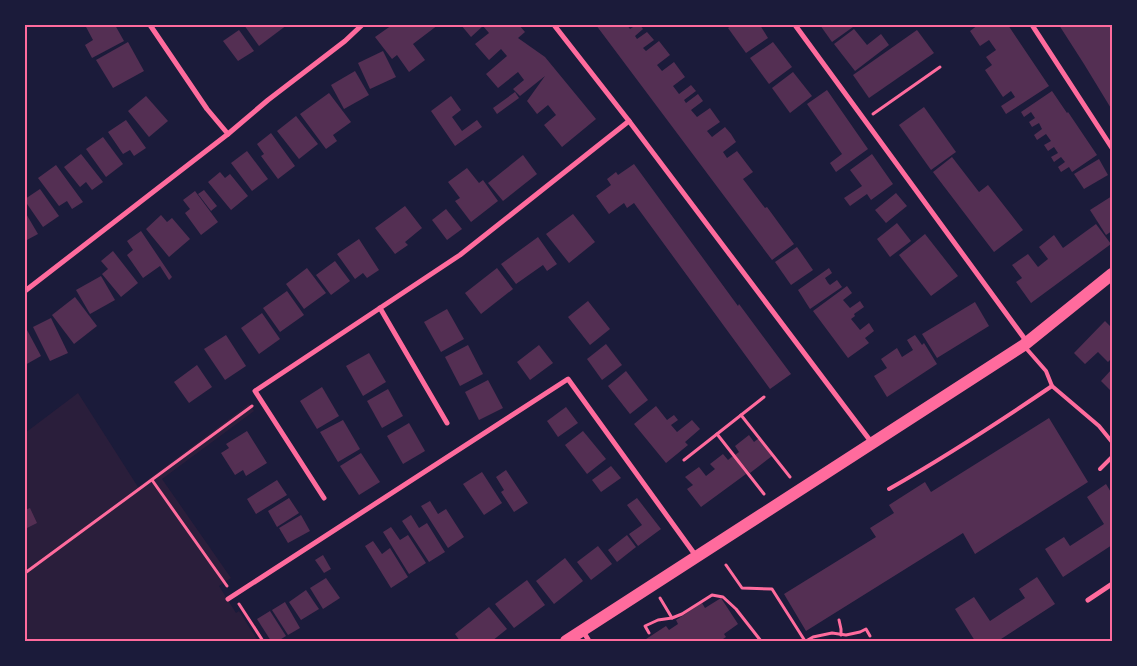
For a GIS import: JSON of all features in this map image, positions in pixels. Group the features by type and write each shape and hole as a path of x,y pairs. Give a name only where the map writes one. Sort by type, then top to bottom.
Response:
{"main road":[{"path":"566,641 586,636 652,585 1025,344 1110,279"}],"street":[{"path":"150,25 202,103 228,134"},
{"path":"25,291 228,134 268,100 345,41 362,25"},
{"path":"554,25 629,121 872,443"},
{"path":"795,25 1025,344"},
{"path":"1032,25 1112,148"},
{"path":"324,498 255,391 460,255 629,121"},
{"path":"380,308 447,423"},
{"path":"228,600 568,379 696,556"},
{"path":"1088,600 1112,584"}],"lane":[{"path":"1025,344 1046,371 1052,386 1099,426 1112,442"},
{"path":"889,489 981,433 1052,386"},
{"path":"1100,469 1112,457"}],"path":[{"path":"864,120 940,66"},
{"path":"684,460 764,397"},
{"path":"25,574 260,400"},
{"path":"741,415 800,490"},
{"path":"717,434 774,507"},
{"path":"152,480 234,596 263,641"},
{"path":"726,564 742,588 772,589 806,641 832,633 846,635 866,629 870,636"},
{"path":"652,585 672,618"},
{"path":"649,632 645,626 658,620 682,614 712,595 723,597 736,609 761,641"},
{"path":"839,620 842,629 840,635"}],"shaded area":[{"path":"78,393 138,487 249,404 254,411 162,479 231,578 219,586 236,613 239,611 258,641 25,641 25,433"}],"building":[{"path":"85,25 115,25 124,41 92,58 85,45 93,40"},
{"path":"244,25 287,25 259,46"},
{"path":"392,25 438,25 413,44 425,60 409,72 397,55 392,59 375,37"},
{"path":"461,25 519,25 525,32 518,38 545,57 596,119 562,147 544,125 556,115 548,105 537,114 527,101 545,76 520,96 513,89 524,80 518,72 498,88 486,74 507,56 501,49 489,60 475,44 489,33 483,26 471,37"},
{"path":"596,25 627,25 630,29 640,25 643,29 635,36 637,39 647,32 654,40 643,48 646,51 659,41 670,55 657,65 662,71 674,62 685,77 673,86 679,94 691,85 696,91 684,100 686,103 698,94 703,101 691,110 697,117 710,108 720,122 707,131 712,137 725,127 731,134 736,142 723,152 727,158 737,151 753,172 743,179 765,208 767,207 794,244 772,260"},
{"path":"732,25 760,25 768,38 746,53 728,28"},
{"path":"820,25 852,25 853,27 832,42"},
{"path":"978,25 1008,25 1049,86 1006,114 1001,106 1015,97 1011,91 1003,97 985,70 992,65 986,57 996,50 989,40 980,46 970,31"},
{"path":"1059,25 1112,25 1112,110 1084,64"},
{"path":"854,29 867,45 881,34 889,45 855,71 834,44"},
{"path":"239,30 254,51 238,61 223,41"},
{"path":"917,30 934,53 869,98 853,75"},
{"path":"128,42 144,71 113,88 96,60"},
{"path":"773,42 792,67 769,84 750,58"},
{"path":"383,51 396,77 370,89 358,63"},
{"path":"355,71 369,95 344,109 331,85"},
{"path":"793,72 812,96 790,113 772,88"},
{"path":"827,90 868,149 836,172 830,163 842,154 807,104"},
{"path":"1052,91 1097,155 1072,172 1069,167 1061,172 1058,167 1065,162 1061,157 1054,162 1051,157 1058,153 1054,147 1048,151 1044,145 1051,141 1046,134 1037,140 1034,135 1042,129 1039,123 1032,127 1029,122 1035,118 1031,112 1024,117 1021,112"},
{"path":"515,92 519,98 497,114 493,108"},
{"path":"329,93 351,122 333,135 337,141 326,149 300,114"},
{"path":"146,96 168,121 149,137 128,111"},
{"path":"451,96 461,110 452,117 462,131 477,120 482,127 455,146 431,111"},
{"path":"924,107 956,152 931,170 899,125"},
{"path":"296,116 318,144 299,159 277,131"},
{"path":"126,120 146,148 134,156 130,150 123,154 108,132"},
{"path":"271,133 295,166 278,179 261,156 264,154 257,144"},
{"path":"103,137 123,164 106,177 86,149"},
{"path":"247,151 268,179 252,191 231,163"},
{"path":"81,154 103,182 92,190 86,182 80,187 64,167"},
{"path":"872,154 893,184 871,200 867,194 850,206 844,198 862,186 850,170"},
{"path":"523,155 537,174 503,201 488,183"},
{"path":"952,157 979,192 988,185 1023,230 994,252 933,172"},
{"path":"1099,159 1108,175 1084,189 1074,174"},
{"path":"634,164 738,306 739,304 791,374 770,389 634,203 627,208 624,203 609,214 596,196 611,185 607,179 616,172 618,175"},
{"path":"56,165 83,202 72,209 67,201 59,206 38,178"},
{"path":"467,168 479,183 483,180 498,201 471,222 455,201 460,198 448,182"},
{"path":"220,172 225,178 230,174 248,196 231,210 208,182"},
{"path":"40,189 59,216 43,227 25,201 25,199"},
{"path":"204,190 217,206 211,211 198,194"},
{"path":"195,191 218,222 201,235 185,213 190,209 183,200"},
{"path":"896,193 907,206 886,223 875,210"},
{"path":"1112,196 1112,231 1106,235 1090,210"},
{"path":"405,206 422,228 405,242 408,245 395,254 375,228"},
{"path":"446,209 462,229 447,240 432,220"},
{"path":"25,212 38,234 25,241"},
{"path":"573,214 595,242 569,263 546,234"},
{"path":"161,215 167,222 172,218 190,239 169,257 146,229"},
{"path":"897,223 911,241 890,257 877,239"},
{"path":"1096,224 1111,244 1031,303 1016,282 1022,278 1012,265 1028,254 1038,267 1048,259 1039,247 1054,235 1063,248"},
{"path":"141,231 172,277 169,280 160,266 143,278 127,255 133,250 127,241"},
{"path":"925,234 958,276 931,296 899,255"},
{"path":"538,237 557,264 547,271 543,265 516,284 501,264"},
{"path":"359,239 379,270 367,278 363,273 355,279 337,254"},
{"path":"797,247 813,270 791,285 775,262"},
{"path":"113,251 138,283 121,297 102,274 108,269 101,261"},
{"path":"335,261 350,281 331,295 316,275"},
{"path":"307,268 326,293 304,309 286,284"},
{"path":"497,268 513,289 481,314 465,293"},
{"path":"829,268 832,273 825,278 828,283 830,285 837,280 842,287 810,309 798,290"},
{"path":"101,276 115,300 90,314 76,290"},
{"path":"847,286 852,293 843,300 850,308 860,301 864,307 854,314 855,316 851,319 860,330 869,323 874,331 865,338 869,343 848,358 813,311"},
{"path":"287,291 304,315 280,332 263,308"},
{"path":"75,297 97,326 74,344 52,315"},
{"path":"588,301 610,329 590,345 568,317"},
{"path":"975,302 989,326 937,358 922,334"},
{"path":"447,309 464,339 441,352 424,322"},
{"path":"262,313 280,339 259,354 241,328"},
{"path":"51,318 68,353 50,361 33,327"},
{"path":"1105,321 1112,328 1112,358 1108,362 1098,352 1085,364 1074,353"},
{"path":"27,330 41,356 25,365 25,331"},
{"path":"226,335 246,366 225,380 204,349"},
{"path":"915,335 922,345 924,343 937,364 887,397 874,376 887,368 881,359 897,348 902,357 913,350 907,340"},
{"path":"606,344 622,365 602,380 587,359"},
{"path":"468,345 483,374 460,386 445,357"},
{"path":"539,345 553,363 530,380 517,362"},
{"path":"369,353 386,382 363,396 346,366"},
{"path":"197,365 212,387 189,403 174,382"},
{"path":"1112,369 1112,392 1101,381"},
{"path":"626,371 648,400 630,414 608,386"},
{"path":"488,380 503,408 479,420 465,392"},
{"path":"322,387 339,416 317,429 300,401"},
{"path":"388,389 403,416 382,428 367,401"},
{"path":"656,406 667,420 674,415 678,420 671,425 677,432 692,420 700,429 685,442 688,445 666,463 634,424"},
{"path":"566,407 578,423 558,437 547,421"},
{"path":"1049,418 1088,482 975,554 963,533 806,631 784,594 876,537 870,528 894,513 889,505 925,482 931,492"},
{"path":"343,420 360,449 338,462 320,432"},
{"path":"409,423 425,451 403,464 387,436"},
{"path":"247,431 267,463 246,476 243,470 235,475 221,453 229,448 226,444"},
{"path":"583,431 606,459 587,474 565,445"},
{"path":"749,435 754,442 759,438 772,456 750,473 735,455 739,452 735,446"},
{"path":"361,453 380,482 359,495 340,466"},
{"path":"723,454 728,460 733,456 746,474 701,507 687,489 693,485 685,477 699,467 706,476 715,469 710,464"},
{"path":"611,466 621,478 601,492 592,480"},
{"path":"506,470 528,503 514,512 501,492 504,490 496,477"},
{"path":"482,472 502,503 484,515 463,484"},
{"path":"277,480 287,495 256,514 247,499"},
{"path":"1106,484 1112,494 1112,545 1063,577 1045,549 1064,537 1070,546 1104,524 1087,497"},
{"path":"289,498 299,513 277,527 268,511"},
{"path":"637,498 661,529 638,546 629,534 642,525 627,505"},
{"path":"430,501 438,514 446,509 464,537 448,548 421,506"},
{"path":"30,508 37,523 25,529 25,510"},
{"path":"301,515 310,531 288,543 279,528"},
{"path":"411,515 419,528 427,523 445,552 429,562 402,521"},
{"path":"391,527 400,540 408,535 426,563 409,574 383,532"},
{"path":"627,535 636,547 617,562 608,550"},
{"path":"373,541 382,554 390,548 408,577 391,588 365,546"},
{"path":"598,546 612,564 591,580 577,562"},
{"path":"323,555 331,569 324,573 315,560"},
{"path":"565,558 583,581 554,604 536,581"},
{"path":"1037,577 1055,604 998,641 975,641 955,609 974,597 990,621 1025,598 1019,589"},
{"path":"326,578 340,598 323,609 310,588"},
{"path":"527,580 545,605 514,628 495,604"},
{"path":"306,590 319,609 301,620 289,602"},
{"path":"721,598 738,624 724,634 726,637 720,641 643,641 666,626 669,630 678,624 676,620 702,603 705,608"},
{"path":"285,602 300,628 288,635 272,610"},
{"path":"489,607 507,629 492,641 460,641 455,634"},
{"path":"270,611 286,636 278,641 271,641 257,619"}]}
